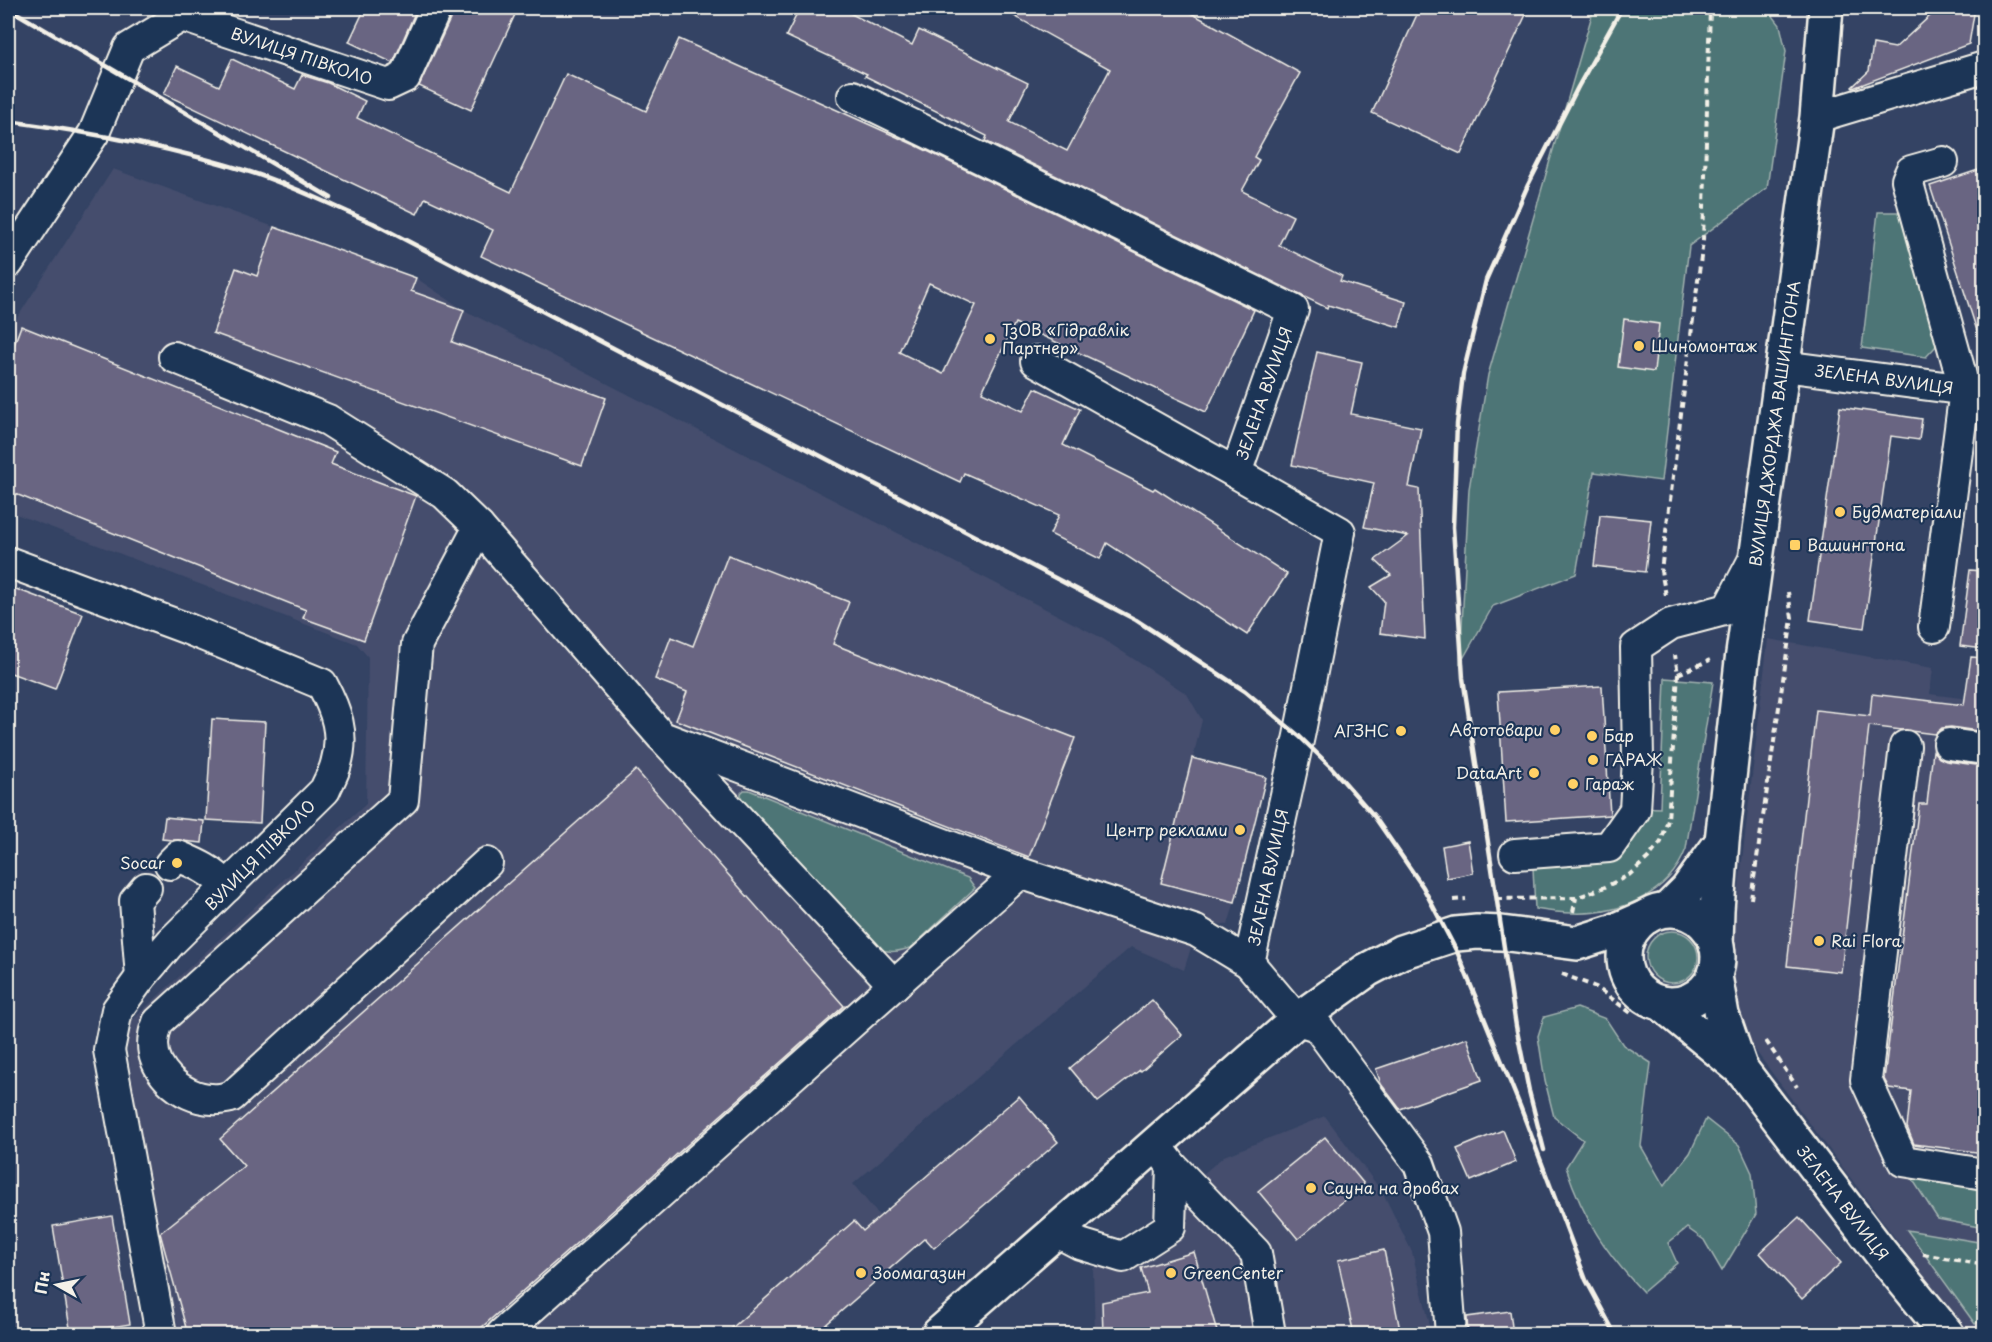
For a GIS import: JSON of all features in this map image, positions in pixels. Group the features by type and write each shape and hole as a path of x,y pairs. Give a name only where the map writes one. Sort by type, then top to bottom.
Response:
{"main road":[{"name":"ВУЛИЦЯ ДЖОРДЖА ВАШИНГТОНА","path":"1716,960 1722,841 1756,555 1817,117 1826,8"},
{"name":"ВУЛИЦЯ ДЖОРДЖА ВАШИНГТОНА","path":"1658,912 1680,899 1722,841"},
{"path":"939,1335 1057,1232 1164,1154 1297,1020 1367,970 1401,952 1456,934 1575,928 1612,932 1658,912 1686,911 1700,918 1710,929 1716,960 1705,990 1692,999 1650,1011 1645,997 1575,928"},
{"path":"1629,981 1625,965 1626,947 1631,932 1658,912"},
{"name":"ЗЕЛЕНА ВУЛИЦЯ","path":"1716,960 1722,1015 1741,1069 1874,1244 1947,1335"},
{"name":"ЗЕЛЕНА ВУЛИЦЯ","path":"1650,1011 1741,1069"}],"street":[{"name":"ВУЛИЦЯ ПІВКОЛО","path":"8,263 94,134 129,48 173,21 182,16 388,85 405,77 436,8"},
{"path":"1817,117 1984,67"},
{"name":"ЗЕЛЕНА ВУЛИЦЯ","path":"853,96 1293,310 1236,473 1340,532 1299,736 1249,963 1297,1020"},
{"path":"1934,627 1975,391 1907,180 1911,171 1943,162"},
{"path":"174,357 328,420 445,494 479,527 662,737 894,986"},
{"path":"1036,361 1236,473"},
{"name":"ЗЕЛЕНА ВУЛИЦЯ","path":"1783,366 1975,391"},
{"path":"479,527 417,644 403,800 158,1022 153,1038 156,1057 164,1074 177,1087 194,1096 212,1100 231,1097 487,863"},
{"path":"1515,854 1609,847 1635,810 1638,759 1636,647 1671,624 1728,609 1756,555"},
{"name":"ВУЛИЦЯ ПІВКОЛО","path":"8,562 188,629 322,684 335,709 340,736 336,764 325,790 171,942 117,1010 108,1050 161,1335"},
{"path":"662,737 1020,873 1196,931 1249,963"},
{"path":"1949,744 1984,748"},
{"path":"1905,746 1866,1080 1903,1161 1984,1174"},
{"path":"170,864 178,856 205,868 227,887"},
{"path":"502,1335 1020,873"},
{"path":"141,977 135,901 146,888"},
{"path":"1297,1020 1317,1026 1419,1164 1443,1232 1451,1335"},
{"path":"1057,1232 1080,1244 1123,1257 1170,1227 1164,1154"},
{"path":"1164,1154 1256,1252 1270,1335"}],"path":[{"path":"1710,8 1703,241 1661,571 1678,674 1719,656"},
{"path":"1751,904 1792,618 1788,592"},
{"path":"1495,899 1576,898 1575,928"},
{"path":"1453,900 1474,899"},
{"path":"1550,973 1562,974 1650,1011"},
{"path":"1764,1038 1803,1096"},
{"path":"1924,1262 1917,1253 1984,1265"}],"shaded area":[{"path":"113,169 416,278 464,310 1100,637 1187,694 1202,720 1193,758 1235,901 1228,925 1199,922 1184,970 1131,947 853,1184 909,1252 814,1334 180,1334 157,1244 126,1040 132,1020 366,804 368,657 357,644 8,511 8,332"},
{"path":"1768,639 1933,668 1930,694 1984,701 1984,1334 1967,1334 1743,1034 1734,1003 1730,964"},
{"path":"1325,1116 1383,1193 1412,1252 1429,1321 1429,1334 1095,1334 1093,1269 1224,1156"}],"green space":[{"path":"1594,8 1767,8 1780,25 1786,51 1767,188 1689,246 1661,481 1594,472 1576,574 1493,606 1460,664 1469,489 1488,375"},
{"path":"1878,212 1901,212 1937,345 1926,357 1862,348"},
{"path":"1665,678 1713,682 1686,849 1678,865 1668,879 1655,890 1624,906 1590,913 1563,913 1535,909 1533,868 1605,861 1639,807 1660,808"},
{"path":"749,790 968,878 975,888 912,947 894,951 877,949 741,799 741,793"},
{"path":"1672,931 1682,933 1690,939 1696,947 1698,957 1696,967 1690,975 1682,981 1672,983 1662,981 1654,975 1648,967 1646,957 1648,947 1654,939 1662,933"},
{"path":"1577,1008 1606,1019 1623,1045 1651,1063 1641,1146 1664,1186 1690,1153 1706,1119 1739,1145 1752,1173 1756,1214 1722,1271 1704,1240 1687,1228 1668,1243 1677,1263 1643,1292 1617,1263 1588,1219 1566,1167 1583,1140 1554,1117 1545,1081 1538,1036 1544,1017"},
{"path":"1911,1177 1984,1189 1984,1228 1938,1219"},
{"path":"1907,1230 1984,1243 1984,1319 1975,1324"}],"building":[{"path":"365,8 417,8 393,63 349,42"},
{"path":"453,8 518,8 471,110 419,86 452,15"},
{"path":"800,8 840,8 912,45 919,30 1028,83 1009,122 1067,151 1110,69 1000,8 1182,8 1300,73 1254,157 1259,160 1242,191 1293,216 1279,245 1342,276 1340,281 1406,302 1399,327 1328,305 1327,308 985,141 987,136 865,76 867,74 786,36"},
{"path":"1420,8 1529,8 1461,154 1372,113"},
{"path":"1933,8 1975,8 1969,44 1852,87 1869,71 1873,44 1895,48 1932,14"},
{"path":"679,39 917,146 1254,310 1206,412 1015,323 982,392 1023,411 1035,388 1080,409 1063,445 1153,490 1155,488 1287,574 1247,635 1107,543 1100,559 1050,534 1059,515 964,473 960,482 481,256 493,230 425,198 417,214 164,94 177,66 219,86 232,59 295,89 302,75 328,83 365,101 357,118 511,192 566,74 646,111","holes":["929,283 976,305 943,374 899,352"]},
{"path":"1984,168 1984,340 1980,340 1930,186"},
{"path":"274,227 416,278 411,291 464,310 452,342 606,398 582,466 213,333 236,268 257,276"},
{"name":"Шиномонтаж","path":"1624,319 1659,324 1654,372 1618,367"},
{"path":"21,326 336,452 331,464 416,496 364,640 303,618 306,610 8,491 8,361"},
{"path":"1317,352 1362,362 1351,414 1421,428 1409,487 1419,489 1425,639 1380,633 1384,601 1371,587 1391,575 1375,560 1408,536 1364,527 1374,483 1292,465"},
{"path":"1840,407 1922,419 1919,440 1891,436 1864,628 1810,620"},
{"path":"1600,515 1651,520 1645,572 1594,566"},
{"path":"728,555 849,602 833,644 1075,738 1029,857 676,720 687,692 655,679 671,637 693,646"},
{"path":"1970,570 1984,571 1984,649 1960,646"},
{"path":"8,586 83,614 55,689 8,672"},
{"path":"1971,657 1984,658 1984,732 1951,727 1942,728 1935,734 1869,726 1841,972 1787,966 1816,710 1870,716 1872,694 1964,705"},
{"path":"1602,686 1610,815 1506,822 1498,692"},
{"path":"212,719 265,722 260,823 206,820"},
{"path":"1933,751 1939,758 1946,761 1984,766 1984,1153 1914,1144 1907,1127 1911,1091 1889,1088 1884,1079 1919,804 1927,804"},
{"path":"1192,758 1266,777 1235,902 1161,883"},
{"path":"636,770 844,1006 473,1335 188,1335 160,1233 244,1166 220,1139"},
{"path":"165,817 204,821 202,843 162,839"},
{"path":"1468,841 1473,873 1447,878 1442,846"},
{"path":"1152,1000 1182,1035 1141,1071 1098,1102 1070,1068"},
{"path":"1467,1038 1482,1080 1400,1109 1381,1084 1376,1069"},
{"path":"1019,1096 1058,1142 934,1248 925,1238 814,1335 724,1335 854,1221 863,1231"},
{"path":"1503,1130 1516,1162 1471,1181 1457,1149"},
{"name":"Сауна на дровах","path":"1325,1137 1364,1184 1298,1239 1258,1191"},
{"path":"112,1216 130,1324 71,1334 53,1226"},
{"path":"1799,1217 1841,1263 1802,1299 1760,1253"},
{"path":"1384,1250 1401,1335 1354,1335 1338,1260"},
{"path":"1194,1252 1218,1335 1103,1335 1102,1302 1148,1293 1141,1268"},
{"path":"1510,1311 1513,1335 1468,1335 1467,1317"}],"railway":[{"path":"8,8 331,198"},
{"path":"1544,1150 1516,1026 1463,678 1453,527 1457,424 1463,374 1486,280 1528,185 1578,87 1622,8"},
{"path":"8,121 130,141 220,163 281,183 373,223 1136,620 1245,691 1299,736 1332,768 1374,816 1423,887 1458,954 1520,1106 1586,1280 1615,1334"}],"place":[{"name":"ТзОВ «Гідравлік Партнер»","path":"990,339"},
{"name":"Шиномонтаж","path":"1639,346"},
{"name":"Будматеріали","path":"1840,512"},
{"name":"Вашингтона","path":"1795,545"},
{"name":"Автотовари","path":"1555,730"},
{"name":"АГЗНС","path":"1401,731"},
{"name":"Бар","path":"1592,736"},
{"name":"ГАРАЖ","path":"1593,760"},
{"name":"DataArt","path":"1534,773"},
{"name":"Гараж","path":"1573,784"},
{"name":"Центр реклами","path":"1240,830"},
{"name":"Socar","path":"177,863"},
{"name":"Rai Flora","path":"1819,941"},
{"name":"Сауна на дровах","path":"1311,1188"},
{"name":"Зоомагазин","path":"861,1273"},
{"name":"GreenCenter","path":"1171,1273"}]}
